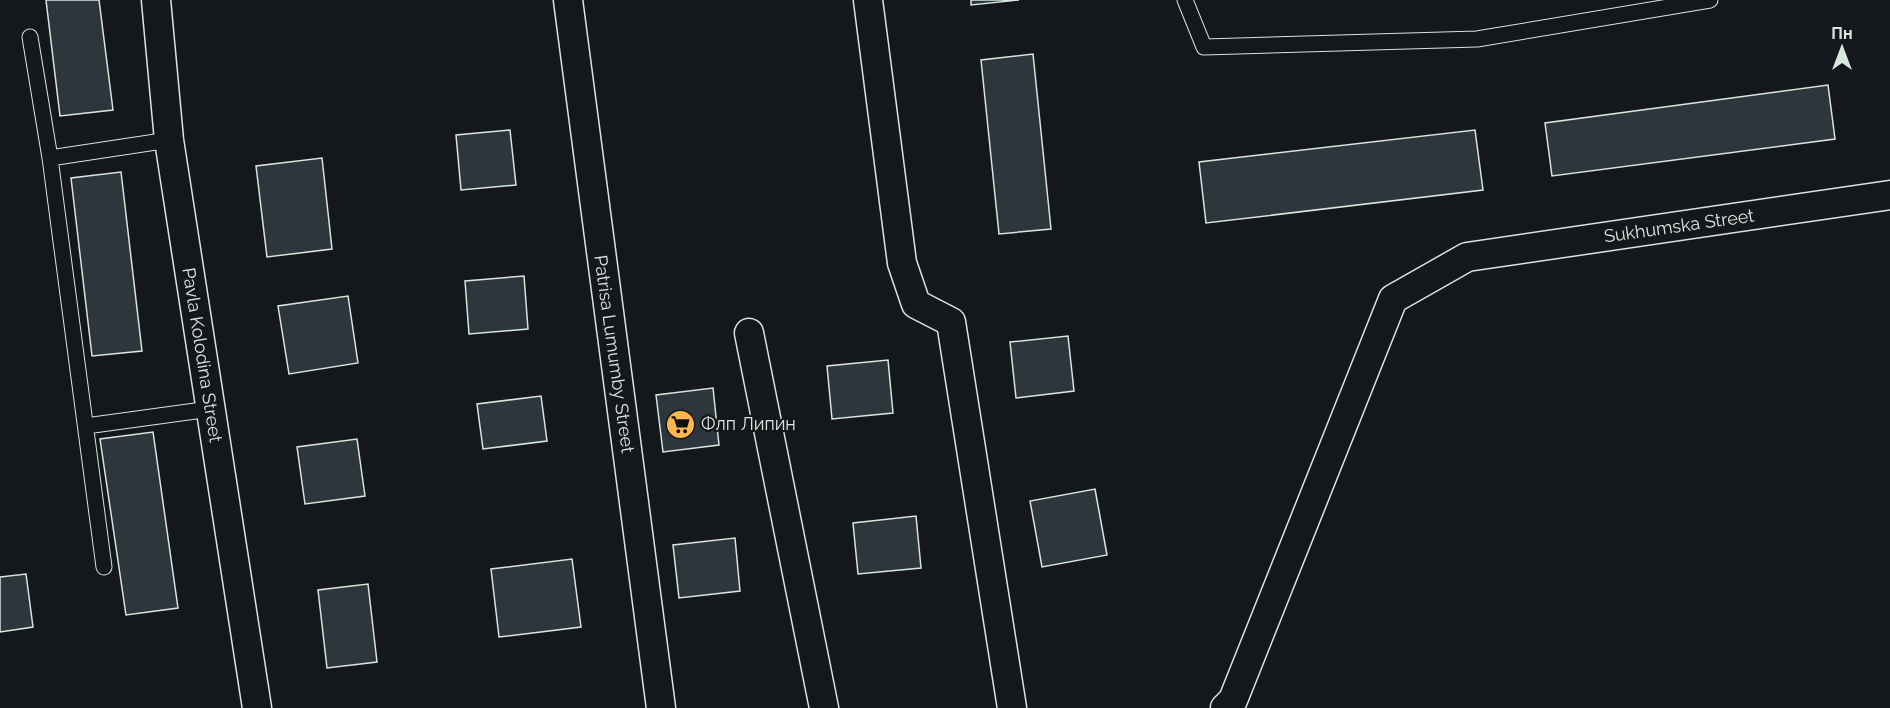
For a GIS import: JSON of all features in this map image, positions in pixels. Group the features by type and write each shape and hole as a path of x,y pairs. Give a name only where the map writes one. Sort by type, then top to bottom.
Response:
{"street":[{"name":"Pavla Kolodina Street","path":"156,0 169,140 257,708"},
{"name":"Patrisa Lumumby Street","path":"568,0 661,708"},
{"path":"868,0 902,263 916,304 951,322 1012,708"},
{"name":"Sukhumska Street","path":"1225,708 1233,700 1393,300 1467,257 1890,195"},
{"path":"749,333 824,708"}],"lane":[{"path":"1185,0 1204,48 1477,39 1710,0"},
{"path":"30,37 50,158 104,567"},
{"path":"50,158 169,140"},
{"path":"86,426 210,409"}],"building":[{"path":"46,0 99,0 113,110 60,116"},
{"path":"971,0 1019,0 971,5"},
{"path":"1033,54 1051,229 999,234 981,60"},
{"path":"1828,85 1835,139 1552,176 1545,123"},
{"path":"510,130 516,185 461,190 456,135"},
{"path":"1475,130 1483,190 1206,223 1199,162"},
{"path":"322,158 332,249 267,257 256,166"},
{"path":"121,172 142,351 92,356 71,178"},
{"path":"524,276 528,329 469,334 465,281"},
{"path":"348,296 358,363 289,374 278,306"},
{"path":"1068,336 1074,391 1016,398 1010,342"},
{"path":"888,360 893,413 832,419 827,366"},
{"path":"713,388 719,445 663,452 656,395"},
{"path":"541,396 547,441 483,449 477,404"},
{"path":"153,432 178,608 126,615 100,439"},
{"path":"357,439 365,496 305,504 297,447"},
{"path":"1095,489 1107,555 1042,567 1030,501"},
{"path":"916,516 921,568 858,574 853,523"},
{"path":"735,538 740,591 679,598 673,545"},
{"path":"572,559 581,627 499,637 491,569"},
{"path":"26,574 33,627 0,632 0,577"},
{"path":"368,584 377,662 327,668 318,590"}],"place":[{"name":"Флп Липин","path":"680,424"}]}
